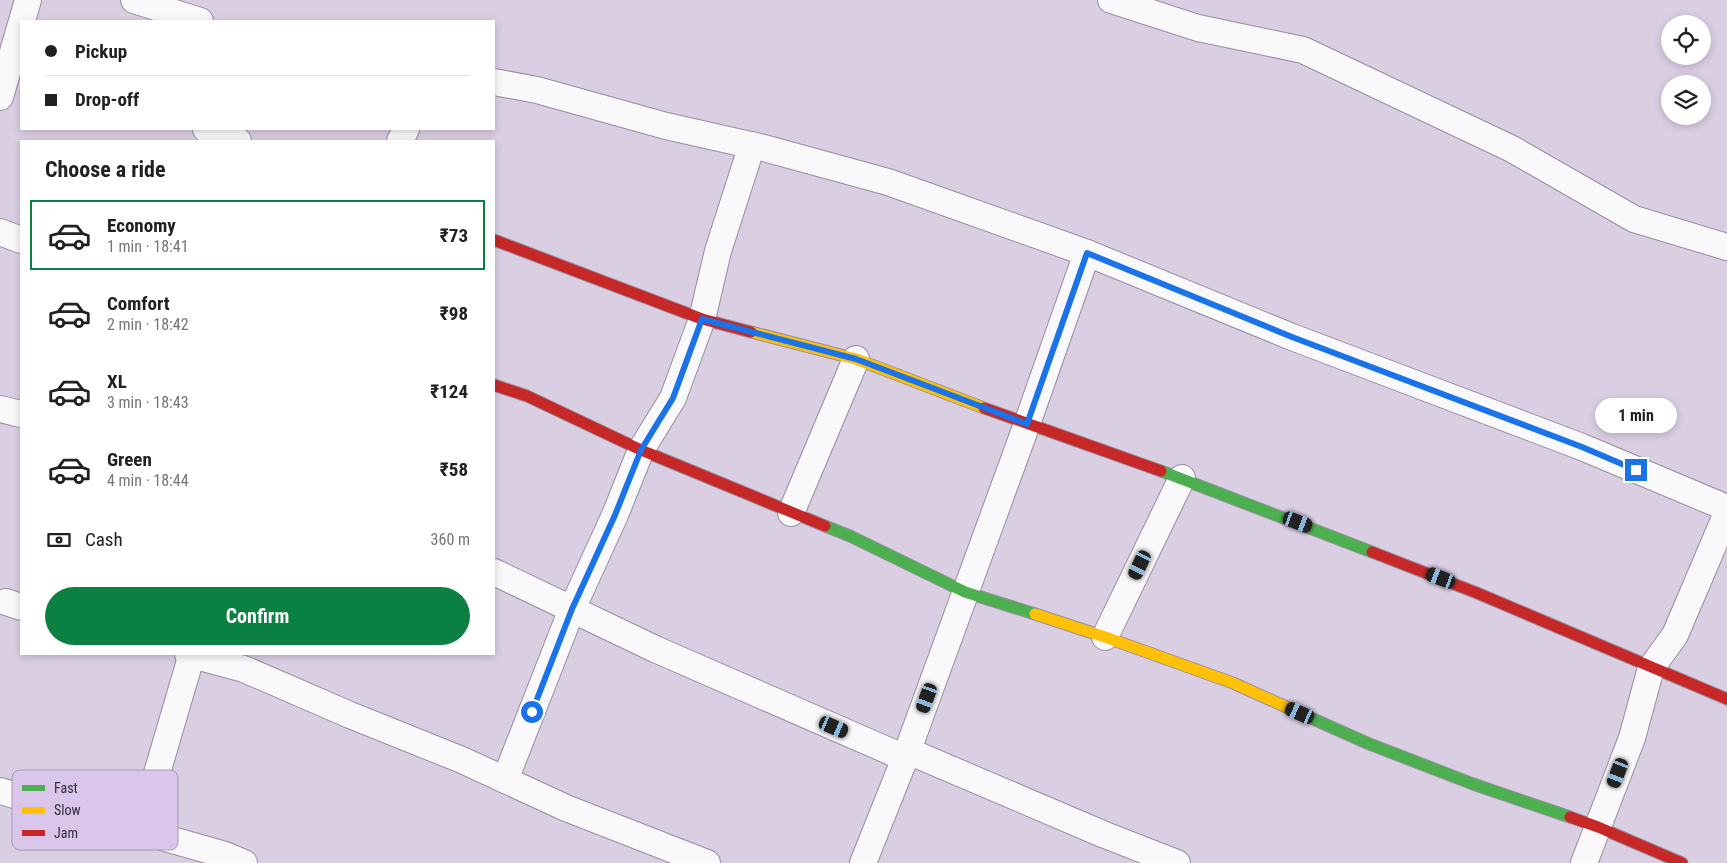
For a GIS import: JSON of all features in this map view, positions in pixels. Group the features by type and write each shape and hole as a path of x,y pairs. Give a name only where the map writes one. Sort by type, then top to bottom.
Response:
{"street":[{"path":"23,20 28,0"},
{"path":"134,0 197,20"},
{"path":"1111,0 1198,28 1303,50 1512,149 1634,219 1727,247"},
{"path":"1,90 20,29"},
{"path":"495,82 537,90 666,126 752,145 888,182 1087,253 1292,337 1582,447 1727,508"},
{"path":"209,130 235,140"},
{"path":"505,780 572,609 615,515 641,450 673,398 702,319 718,251 752,145"},
{"path":"0,232 20,240"},
{"path":"495,240 702,319 856,359 1027,424 1182,478 1477,593 1727,699"},
{"path":"863,863 907,755 1087,253"},
{"path":"791,513 856,359"},
{"path":"495,385 527,396 641,450 850,536 965,592 1106,637 1232,683 1367,743 1473,784 1598,827 1682,863"},
{"path":"0,409 20,414"},
{"path":"1106,637 1182,478"},
{"path":"1584,863 1632,738 1651,668 1675,635 1727,513"},
{"path":"495,572 655,649 907,755 1177,863"},
{"path":"158,770 191,655"},
{"path":"195,655 244,669 462,760 566,808 707,863"},
{"path":"178,842 225,855 244,863"}],"traffic: fast":[{"path":"1161,471 1372,552"},
{"path":"825,526 850,536 965,592 1035,614"},
{"path":"1293,710 1367,743 1473,784 1570,817"}],"traffic: slow":[{"path":"751,332 856,359 984,408"},
{"path":"1035,614 1233,683 1293,710"}],"traffic: jam":[{"path":"495,240 702,319 751,332"},
{"path":"495,385 527,396 641,450 825,526"},
{"path":"984,408 1161,471"},
{"path":"1372,552 1477,593 1727,699"},
{"path":"1570,817 1682,863"}],"route":[{"path":"532,712 572,609 615,515 641,450 673,398 702,319 856,359 1027,424 1087,253 1292,337 1582,447 1636,470"}]}
